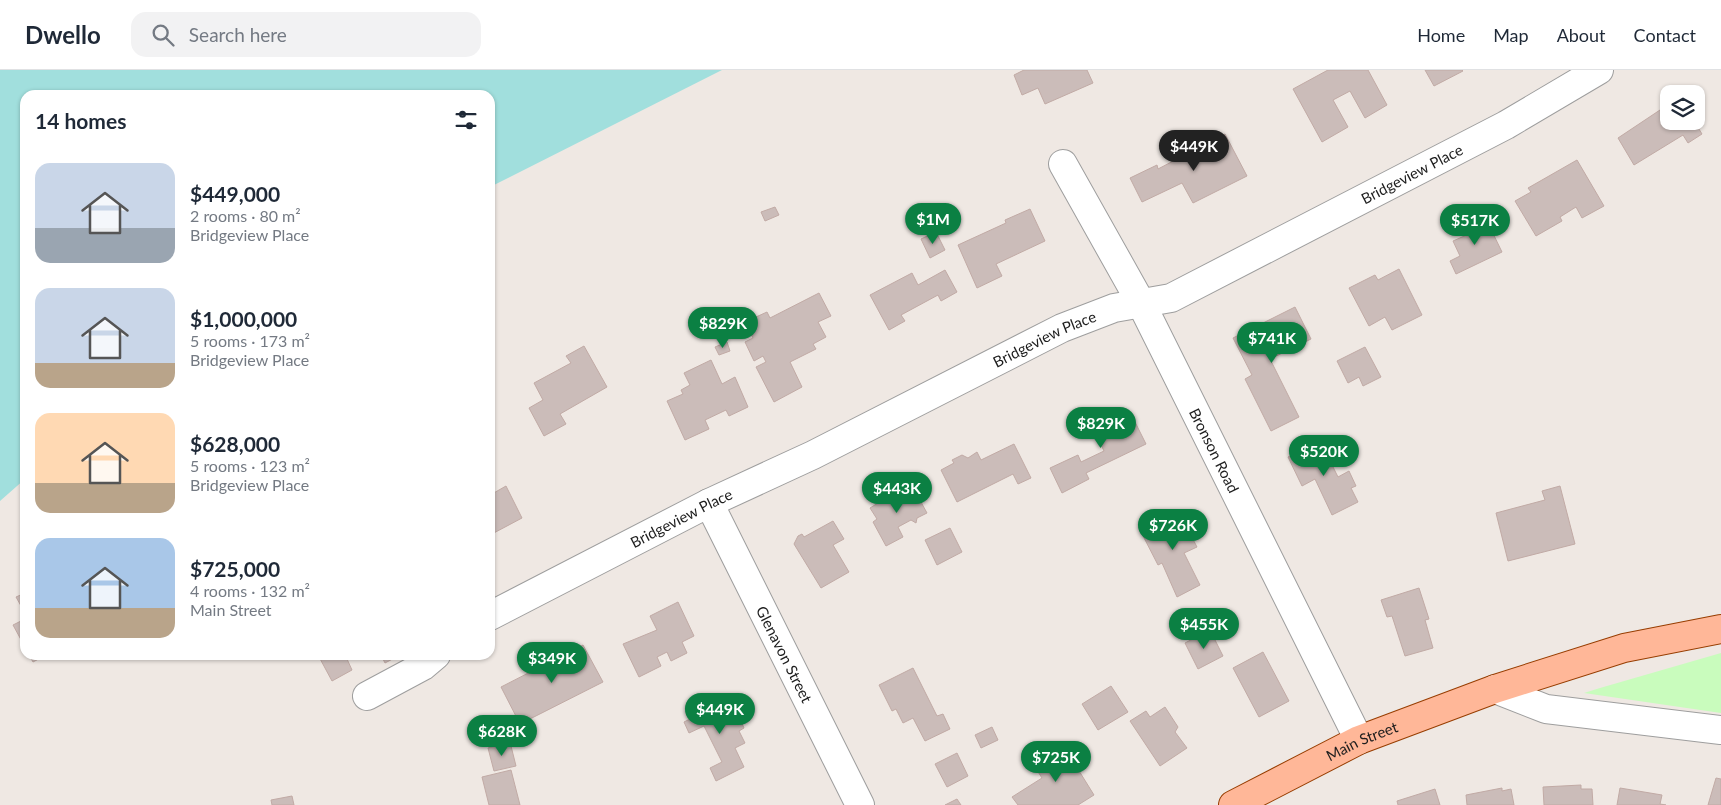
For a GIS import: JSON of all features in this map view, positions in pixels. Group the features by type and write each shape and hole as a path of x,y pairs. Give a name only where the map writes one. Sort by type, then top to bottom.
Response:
{"main road":[{"name":"Main Street","path":"1233,805 1359,740 1495,689 1624,648 1721,629"}],"street":[{"name":"Bridgeview Place","path":"495,613 709,503 813,455 1062,328 1114,308 1170,298 1506,125 1599,70"},
{"name":"Bronson Road","path":"1063,164 1141,304 1359,740"},
{"name":"Glenavon Street","path":"709,503 860,805"},
{"path":"367,696 423,666 430,660"},
{"path":"1495,689 1546,710 1721,730"}],"green space":[{"path":"1721,653 1721,713 1584,693 1600,688"}],"water":[{"path":"0,70 722,70 495,184 495,90 20,90 20,483 0,501"}],"building":[{"path":"1024,70 1087,70 1093,83 1045,104 1038,88 1022,95 1014,75"},
{"path":"1328,70 1368,70 1387,105 1365,118 1350,91 1333,100 1348,127 1322,142 1293,89"},
{"path":"1425,70 1462,70 1463,71 1434,86"},
{"path":"1660,110 1660,130 1700,130 1702,134 1688,143 1683,135 1634,165 1618,138"},
{"path":"1225,134 1247,176 1193,203 1182,183 1142,202 1130,178 1157,165 1158,169"},
{"path":"1577,160 1604,206 1582,218 1576,207 1560,217 1562,221 1536,236 1515,201 1531,192 1528,188"},
{"path":"775,207 779,215 765,221 761,212"},
{"path":"1030,209 1045,241 996,264 1002,276 977,288 958,245 1006,223 1005,220"},
{"path":"1485,217 1502,252 1456,274 1450,261 1460,256 1453,241 1469,234 1465,226"},
{"path":"936,232 945,250 930,258 921,239"},
{"path":"1399,269 1422,315 1392,330 1385,317 1369,326 1349,288 1375,275 1378,280"},
{"path":"945,270 957,292 941,301 938,295 901,315 905,321 889,330 870,295 912,273 918,285"},
{"path":"819,293 831,316 818,322 826,337 813,344 816,349 790,362 802,387 774,402 756,367 766,362 763,356 754,361 745,342 753,338 745,322 767,312 770,318"},
{"path":"1295,307 1311,339 1270,359 1299,417 1271,431 1245,379 1252,375 1233,338"},
{"path":"727,342 730,351 719,355 715,347"},
{"path":"584,346 607,387 560,414 566,424 544,436 529,408 543,400 534,383 571,363 566,356"},
{"path":"1365,347 1381,377 1363,386 1359,377 1348,383 1337,361"},
{"path":"711,360 722,384 735,377 748,407 729,416 726,410 705,420 709,429 685,440 667,401 683,394 681,390 690,385 684,373"},
{"path":"1111,408 1116,419 1130,412 1146,444 1086,473 1089,479 1062,493 1050,468 1078,455 1081,462 1104,451 1094,430 1099,428 1094,417"},
{"path":"1320,441 1338,477 1349,471 1356,486 1351,488 1358,502 1332,515 1315,479 1302,486 1288,457"},
{"path":"1014,444 1031,478 1018,484 1013,474 957,502 941,470 954,463 952,460 962,455 968,458 977,452 981,460"},
{"path":"907,485 912,495 916,493 927,513 917,518 916,523 911,520 898,527 903,537 886,546 873,522 877,519 870,508"},
{"path":"506,486 522,518 495,532 495,492"},
{"path":"1560,486 1575,544 1508,561 1496,513 1545,500 1542,491"},
{"path":"1178,511 1197,547 1184,553 1200,585 1177,597 1162,563 1158,565 1140,530"},
{"path":"833,521 844,539 833,545 849,572 821,588 794,544 798,536 802,534 804,537"},
{"path":"950,528 962,552 937,565 925,540"},
{"path":"1419,588 1429,619 1425,620 1433,648 1405,656 1392,616 1387,617 1381,600"},
{"path":"20,595 20,604 16,597"},
{"path":"678,602 694,636 682,642 687,653 671,661 667,652 657,657 661,666 639,677 623,644 657,630 650,616"},
{"path":"20,622 20,638 13,625"},
{"path":"1210,630 1223,656 1198,669 1185,643"},
{"path":"583,645 603,682 520,724 501,687"},
{"path":"1263,652 1289,701 1259,717 1233,668"},
{"path":"321,660 347,660 352,670 332,681"},
{"path":"913,668 937,716 943,714 950,729 925,741 913,718 903,723 896,709 892,711 879,685"},
{"path":"1111,686 1128,712 1098,730 1082,704"},
{"path":"719,695 732,721 739,717 744,728 739,731 745,743 735,748 744,767 716,781 710,768 722,762 704,726 689,733 684,722 702,713 698,705"},
{"path":"1165,707 1178,727 1175,732 1187,748 1160,766 1130,721 1146,711 1150,717"},
{"path":"992,727 998,740 981,748 975,735"},
{"path":"510,742 516,766 494,771 488,748"},
{"path":"1063,745 1094,795 1078,805 1018,805 1012,797 1042,778 1033,764"},
{"path":"957,753 968,776 947,787 935,764"},
{"path":"511,770 520,805 489,805 482,777"},
{"path":"1716,778 1721,779 1721,805 1708,805"},
{"path":"1581,785 1581,789 1592,789 1593,805 1544,805 1543,787"},
{"path":"1502,788 1502,791 1511,789 1514,805 1467,805 1466,795"},
{"path":"1620,788 1662,795 1660,804 1666,805 1617,805"},
{"path":"1435,789 1440,805 1398,805 1397,801"},
{"path":"292,796 294,805 272,805 271,800"},
{"path":"957,799 961,805 945,805"}]}
